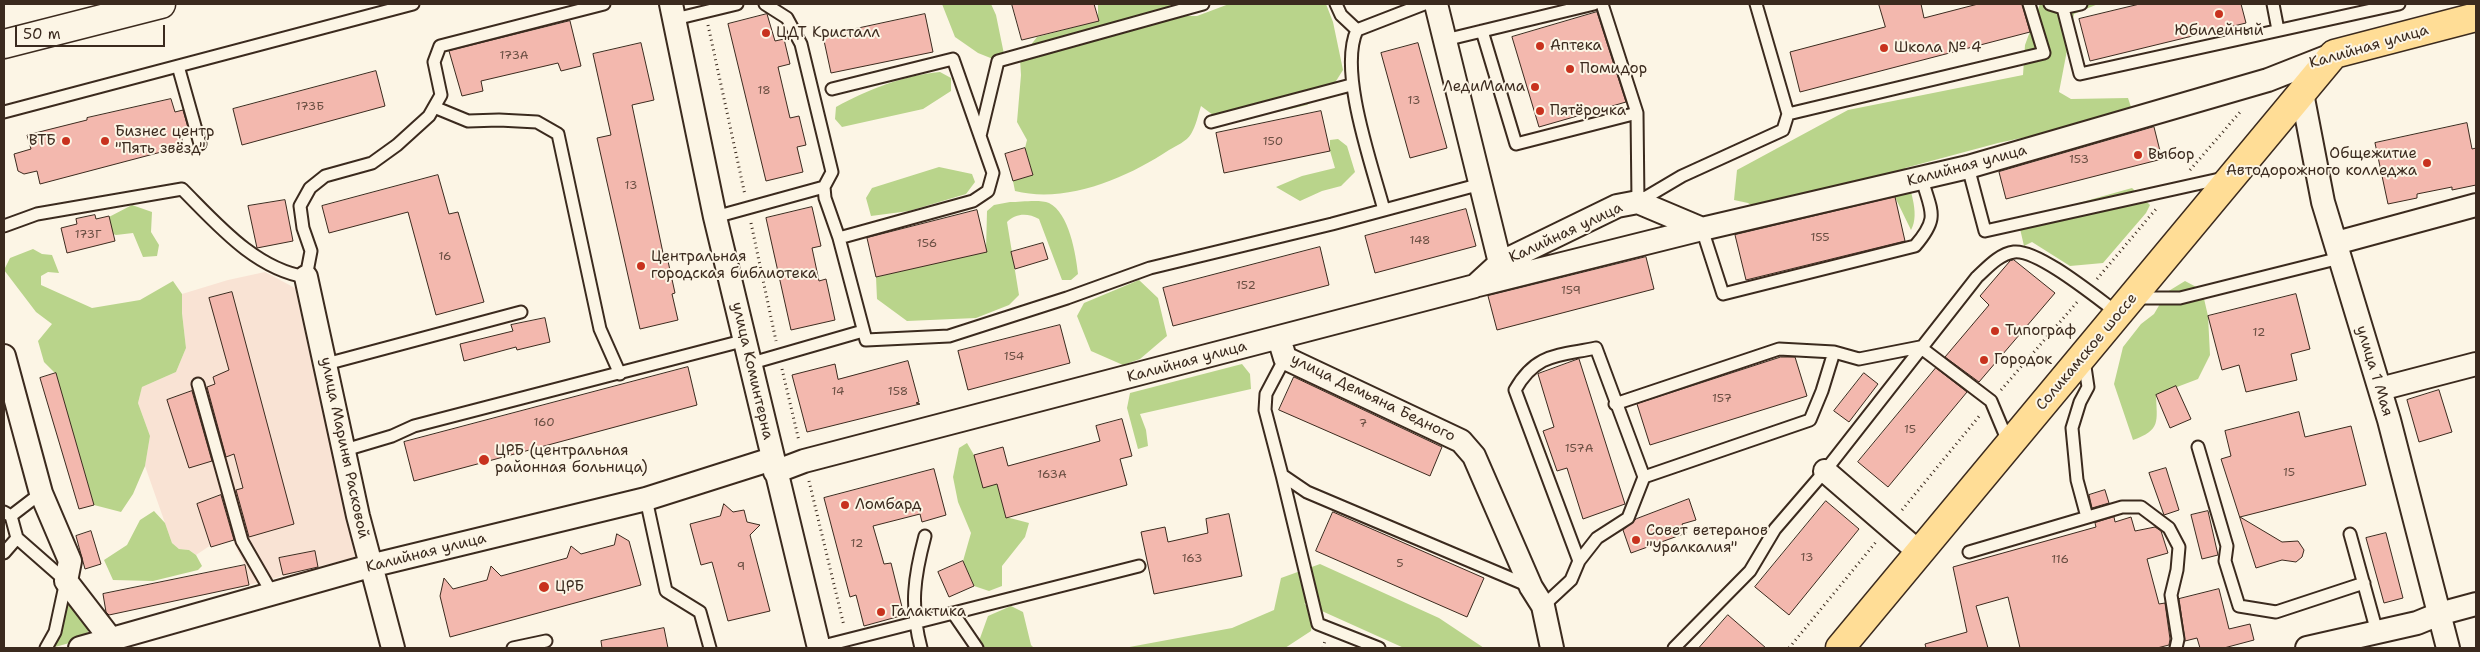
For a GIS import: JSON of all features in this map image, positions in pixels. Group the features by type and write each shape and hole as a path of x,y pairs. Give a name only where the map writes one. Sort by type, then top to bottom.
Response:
{"highway":[{"name":"Калийная улица","path":"2334,54 2476,17"},
{"name":"Соликамское шоссе","path":"1840,648 2334,54"}],"main road":[{"path":"4,44 161,4"}],"street":[{"path":"1436,4 1500,263"},
{"name":"улица Коминтерна","path":"673,11 715,217 752,363 774,465 819,647"},
{"name":"Калийная улица","path":"80,648 370,566 646,499 774,465 804,461 1282,348 1475,286 1500,263 1617,206 1638,202 1702,229 1968,167 2268,80 2334,54"},
{"name":"улица 1 Мая","path":"2302,93 2324,202 2380,389 2448,648"},
{"path":"2338,251 2476,205"},
{"path":"1475,286 1702,229"},
{"name":"улица Марины Расковой","path":"306,277 370,566 393,648"},
{"name":"улица Демьяна Бедного","path":"1282,348 1461,441 1477,463 1531,587 1544,606 1552,648"},
{"path":"4,356 41,493 70,561 66,581 110,638"},
{"path":"2380,389 2476,364"},
{"path":"1825,471 1920,553"},
{"path":"2307,648 2417,623 2439,614 2476,604"}],"lane":[{"path":"4,112 413,4"},
{"path":"4,226 37,214 182,189 233,240 292,275 306,277 311,251 303,228 300,206 310,188 326,176 372,163 397,145 429,116 441,95 434,62 440,46 604,4"},
{"path":"673,11 705,12 737,4"},
{"path":"765,4 787,18 801,44 832,172 824,187 825,198 839,238 866,340 949,336 1067,298 1150,268 1481,184"},
{"path":"980,136 998,61 1203,4"},
{"path":"1336,4 1340,15 1357,30"},
{"path":"1384,210 1351,85 1352,42 1357,30 1424,4"},
{"path":"1445,40 1594,4"},
{"path":"1602,4 1637,113 1638,202 1682,176 1783,130 1788,114 1756,4"},
{"path":"1788,114 2044,53 2029,4"},
{"path":"2050,4 2063,8 2081,4"},
{"path":"2273,4 2278,30"},
{"path":"2063,8 2080,74 2399,4"},
{"path":"1482,31 1516,144 1637,113"},
{"path":"832,89 953,59 993,172 988,191 973,201 839,238"},
{"path":"178,66 200,144"},
{"path":"1211,122 1351,85"},
{"path":"434,107 468,122 499,120 537,122 558,134 600,329 620,374"},
{"path":"1968,167 1985,231 2234,176"},
{"path":"1702,229 1723,294 1915,246 1929,230 1933,216 1922,178"},
{"path":"715,217 824,187"},
{"path":"1674,648 1750,571 1775,529 1825,471 1920,347 1977,278 1996,259 2015,252 2038,256 2086,291 2125,306 2180,298 2338,251"},
{"path":"326,364 522,312"},
{"path":"752,363 779,353 863,331"},
{"path":"345,450 392,436 414,426 746,340"},
{"path":"1615,404 1780,349 1834,352 1859,359 1920,347 1992,401 2009,445"},
{"path":"1282,348 1266,394 1265,410 1318,624 1379,648"},
{"path":"1544,606 1571,580 1579,561 1597,538 1628,518 1644,477 1615,404 1596,348 1541,360 1524,373 1515,390 1579,561"},
{"path":"1644,477 1810,420 1822,391 1834,352"},
{"path":"2083,356 2088,387 2080,402 2072,428 2077,480 2087,517"},
{"path":"198,384 242,541 272,593"},
{"path":"2198,447 2227,546 2225,561 2239,606 2276,612 2364,583"},
{"path":"1282,475 1307,492 1531,587"},
{"path":"41,493 7,514 17,538 66,581 55,632 46,648"},
{"path":"646,499 666,591 700,612 710,648"},
{"path":"1969,552 2122,506 2140,507 2169,528 2179,547 2177,570 2171,595 2178,639 2176,648"},
{"path":"2350,534 2377,632"},
{"path":"921,648 914,623 915,574 925,536"},
{"path":"4,553 17,538"},
{"path":"819,647 847,638 1139,566"},
{"path":"952,613 977,648"},
{"path":"513,648 546,640"}],"path":[{"path":"705,12 779,353 847,638"},
{"path":"1789,648 1992,401 2243,109"}],"shaded area":[{"path":"265,272 295,288 355,557 249,585 244,564 232,538 211,545 196,555 189,550 179,549 172,543 145,466 150,436 138,403 142,387 176,372 186,348 182,294 228,280"}],"green space":[{"path":"942,4 991,4 996,15 1005,59 998,61 978,53 955,37"},
{"path":"1098,4 1176,4 1179,16 1197,16 1229,4 1326,4 1333,22 1343,70 1331,89 1307,105 1225,124 1201,106 1194,128 1187,139 1115,179 1075,191 1055,194 1015,191 1013,181 1033,175 1025,148 1027,140 1017,122 1021,75 1020,59 1037,37 1098,21"},
{"path":"2040,4 2098,4 2074,14 2059,92 2071,99 2128,98 2131,107 2120,117 1998,143 1905,168 1913,199 1915,216 1911,230 1894,195 1771,218 1748,203 1734,200 1737,170 1848,110 2023,75 2025,45"},
{"path":"940,72 951,78 951,91 923,109 842,127 835,119 836,107 860,95 899,80"},
{"path":"1338,139 1347,146 1355,172 1341,186 1322,191 1300,201 1276,187 1302,176 1335,168 1330,151 1330,140"},
{"path":"939,167 972,174 975,182 966,194 909,211 871,216 866,198 872,188"},
{"path":"2132,188 2150,205 2146,213 2103,263 2070,266 2032,242 2024,246 2018,220"},
{"path":"1041,201 1049,203 1056,208 1062,216 1070,235 1078,274 1071,280 1062,280 1039,219 1022,215 1014,217 1007,222 1019,295 1009,305 976,318 907,321 877,299 876,277 986,252 987,211 994,205 1010,202"},
{"path":"132,205 152,212 151,232 159,245 157,256 143,257 133,233 116,235 104,231 107,218"},
{"path":"33,249 42,254 52,255 59,273 48,272 41,276 41,285 92,308 140,300 173,281 182,294 186,348 176,372 142,387 138,403 150,436 145,466 133,494 121,512 94,505 56,374 44,362 38,341 52,324 36,312 4,270 10,258"},
{"path":"1139,280 1158,298 1167,336 1140,359 1123,365 1091,351 1077,316 1084,303"},
{"path":"2185,281 2202,290 2208,316 2210,355 2198,379 2156,395 2157,418 2153,428 2149,433 2133,440 2114,384 2123,347 2141,324 2154,314 2167,292"},
{"path":"1242,364 1250,374 1251,389 1140,414 1146,430 1148,446 1138,449 1127,408 1130,393"},
{"path":"967,443 997,484 1006,517 1029,523 1025,537 1002,566 1002,586 989,591 974,586 963,561 971,533 958,502 953,477 959,448"},
{"path":"154,511 165,523 172,543 179,549 189,550 196,555 202,566 198,570 153,581 113,580 104,560 127,545 140,520"},
{"path":"1320,564 1439,618 1484,648 1404,648 1304,603 1313,614 1311,631 1285,648 1124,648 1232,628 1274,610 1281,578"},
{"path":"68,603 89,626 87,636 77,641 51,648"},
{"path":"1011,606 1023,612 1031,645 1034,648 982,648 979,641 988,616"}],"building":[{"path":"1012,4 1094,4 1099,21 1022,40"},
{"name":"Школа № 4","path":"1879,4 1921,4 1924,18 1978,4 2022,4 2030,32 1800,92 1790,52 1885,27"},
{"path":"2140,4 2241,4 2246,23 2090,61 2079,19"},
{"name":"Помидор","path":"1597,12 1626,102 1539,127 1512,37"},
{"path":"767,14 775,41 784,39 790,64 778,67 790,118 799,116 806,145 797,147 803,172 766,181 728,24"},
{"path":"925,14 933,52 831,73 823,36"},
{"path":"570,21 581,66 561,71 558,63 481,81 483,91 462,96 449,51"},
{"path":"641,43 654,100 632,105 663,253 666,252 675,293 672,294 678,320 640,329 597,138 611,135 593,54"},
{"path":"1418,43 1447,148 1410,158 1381,53"},
{"path":"376,71 385,106 242,145 233,109"},
{"name":"Бизнес центр \"Пять звёзд\"","path":"171,99 175,112 183,110 189,131 180,133 184,146 40,184 37,171 24,174 18,171 14,154 31,149 27,135 87,120 87,118"},
{"path":"1321,111 1330,151 1224,173 1216,133"},
{"name":"Общежитие Автодорожного колледжа","path":"2467,123 2472,149 2476,148 2476,185 2452,190 2452,187 2417,194 2417,198 2388,204 2375,143"},
{"path":"2154,127 2162,159 2006,199 1999,172"},
{"path":"1025,148 1033,175 1013,181 1005,154"},
{"path":"438,175 449,214 458,212 484,302 436,315 408,212 329,233 322,206"},
{"path":"1895,197 1905,241 1746,280 1735,235"},
{"path":"285,200 293,241 257,248 248,206"},
{"path":"812,207 821,246 812,248 819,281 826,279 835,320 791,330 766,218"},
{"path":"1466,209 1476,246 1375,273 1365,236"},
{"path":"977,210 987,252 876,277 867,238"},
{"path":"95,215 96,219 109,216 115,241 67,253 61,228 77,224 76,219"},
{"path":"1043,243 1048,259 1015,269 1011,252"},
{"path":"1320,247 1329,285 1173,326 1163,288"},
{"path":"1646,257 1654,289 1497,330 1488,296"},
{"name":"Типограф","path":"2014,260 2055,293 1979,382 1945,357 1989,305 1980,296 2010,261"},
{"path":"232,292 294,524 249,537 236,490 243,488 234,454 226,457 207,387 215,384 213,377 229,370 209,298"},
{"path":"2296,294 2310,349 2291,354 2297,380 2246,392 2239,365 2222,370 2208,316"},
{"path":"545,318 550,342 517,350 516,347 464,361 460,344 513,331 511,325"},
{"path":"1060,325 1070,363 968,390 958,351"},
{"path":"1781,357 1795,357 1807,396 1650,445 1637,404"},
{"path":"1579,359 1625,504 1583,519 1567,468 1557,471 1543,431 1554,427 1538,374"},
{"path":"908,361 919,402 916,403 920,404 807,432 792,375 835,364 838,379"},
{"path":"688,367 697,405 414,481 404,442"},
{"path":"1936,368 1967,392 1888,487 1858,462"},
{"path":"56,373 94,505 79,509 40,378"},
{"path":"1864,373 1878,384 1849,422 1834,411"},
{"path":"1294,377 1442,447 1430,476 1279,410"},
{"path":"2176,386 2191,419 2170,428 2156,395"},
{"path":"2439,390 2452,432 2419,442 2407,400"},
{"path":"192,391 212,461 189,468 167,400"},
{"path":"2299,412 2305,437 2351,426 2366,485 2240,517 2282,542 2298,541 2304,550 2302,557 2296,562 2282,560 2256,568 2221,459 2231,456 2225,431"},
{"path":"1122,419 1132,456 1120,459 1127,485 1006,518 997,484 983,488 974,455 1003,447 1008,466 1100,441 1096,426"},
{"path":"2166,468 2179,510 2164,515 2149,473"},
{"path":"934,469 946,515 922,522 920,514 873,526 884,564 891,563 904,615 864,626 856,595 850,597 824,498"},
{"path":"2105,490 2109,503 2092,508 2089,495"},
{"path":"221,495 234,540 211,547 197,504"},
{"path":"1689,499 1696,520 1682,524 1686,533 1631,553 1623,530 1636,519"},
{"path":"1826,501 1859,529 1789,615 1755,587"},
{"path":"724,504 733,512 744,510 747,522 760,525 750,535 770,611 728,621 712,562 701,565 690,524 720,516"},
{"path":"2208,511 2218,555 2202,559 2191,515"},
{"path":"1333,512 1484,578 1467,617 1316,551"},
{"path":"1229,514 1242,576 1154,594 1141,532 1165,527 1168,542 1208,533 1206,519"},
{"path":"2114,517 2115,522 2131,517 2135,531 2155,527 2161,531 2168,553 2147,559 2159,604 2165,603 2170,639 2169,645 2157,648 2020,648 2008,597 1976,606 1988,648 1926,648 1925,644 1967,632 1953,567 2096,527 2095,523"},
{"path":"91,531 101,564 85,569 76,536"},
{"path":"2386,533 2403,598 2384,603 2366,538"},
{"name":"ЦРБ","path":"617,534 629,541 641,585 450,637 440,596 444,578 453,589 487,580 491,566 501,576 567,558 571,546 581,554 614,545"},
{"path":"315,551 318,567 283,575 279,558"},
{"path":"963,561 974,586 949,597 938,572"},
{"path":"245,565 249,585 109,615 106,612 103,594"},
{"path":"2219,589 2229,629 2250,624 2254,640 2224,648 2200,648 2197,638 2185,641 2179,599"},
{"path":"1728,615 1766,648 1699,648"},
{"path":"664,628 668,648 602,648 601,641"}],"place":[{"name":"Юбилейный","path":"2219,14"},
{"name":"ЦДТ Кристалл","path":"766,33"},
{"name":"Аптека","path":"1540,46"},
{"name":"Школа № 4","path":"1884,48"},
{"name":"Помидор","path":"1570,69"},
{"name":"ЛедиМама","path":"1535,87"},
{"name":"Пятёрочка","path":"1540,111"},
{"name":"ВТБ","path":"66,141"},
{"name":"Бизнес центр \"Пять звёзд\"","path":"105,141"},
{"name":"Выбор","path":"2138,155"},
{"name":"Общежитие Автодорожного колледжа","path":"2427,163"},
{"name":"Центральная городская библиотека","path":"641,266"},
{"name":"Типограф","path":"1995,331"},
{"name":"Городок","path":"1984,360"},
{"name":"ЦРБ (центральная районная больница)","path":"484,460"},
{"name":"Ломбард","path":"845,505"},
{"name":"Совет ветеранов \"Уралкалия\"","path":"1636,540"},
{"name":"ЦРБ","path":"544,587"},
{"name":"Галактика","path":"881,612"}]}
